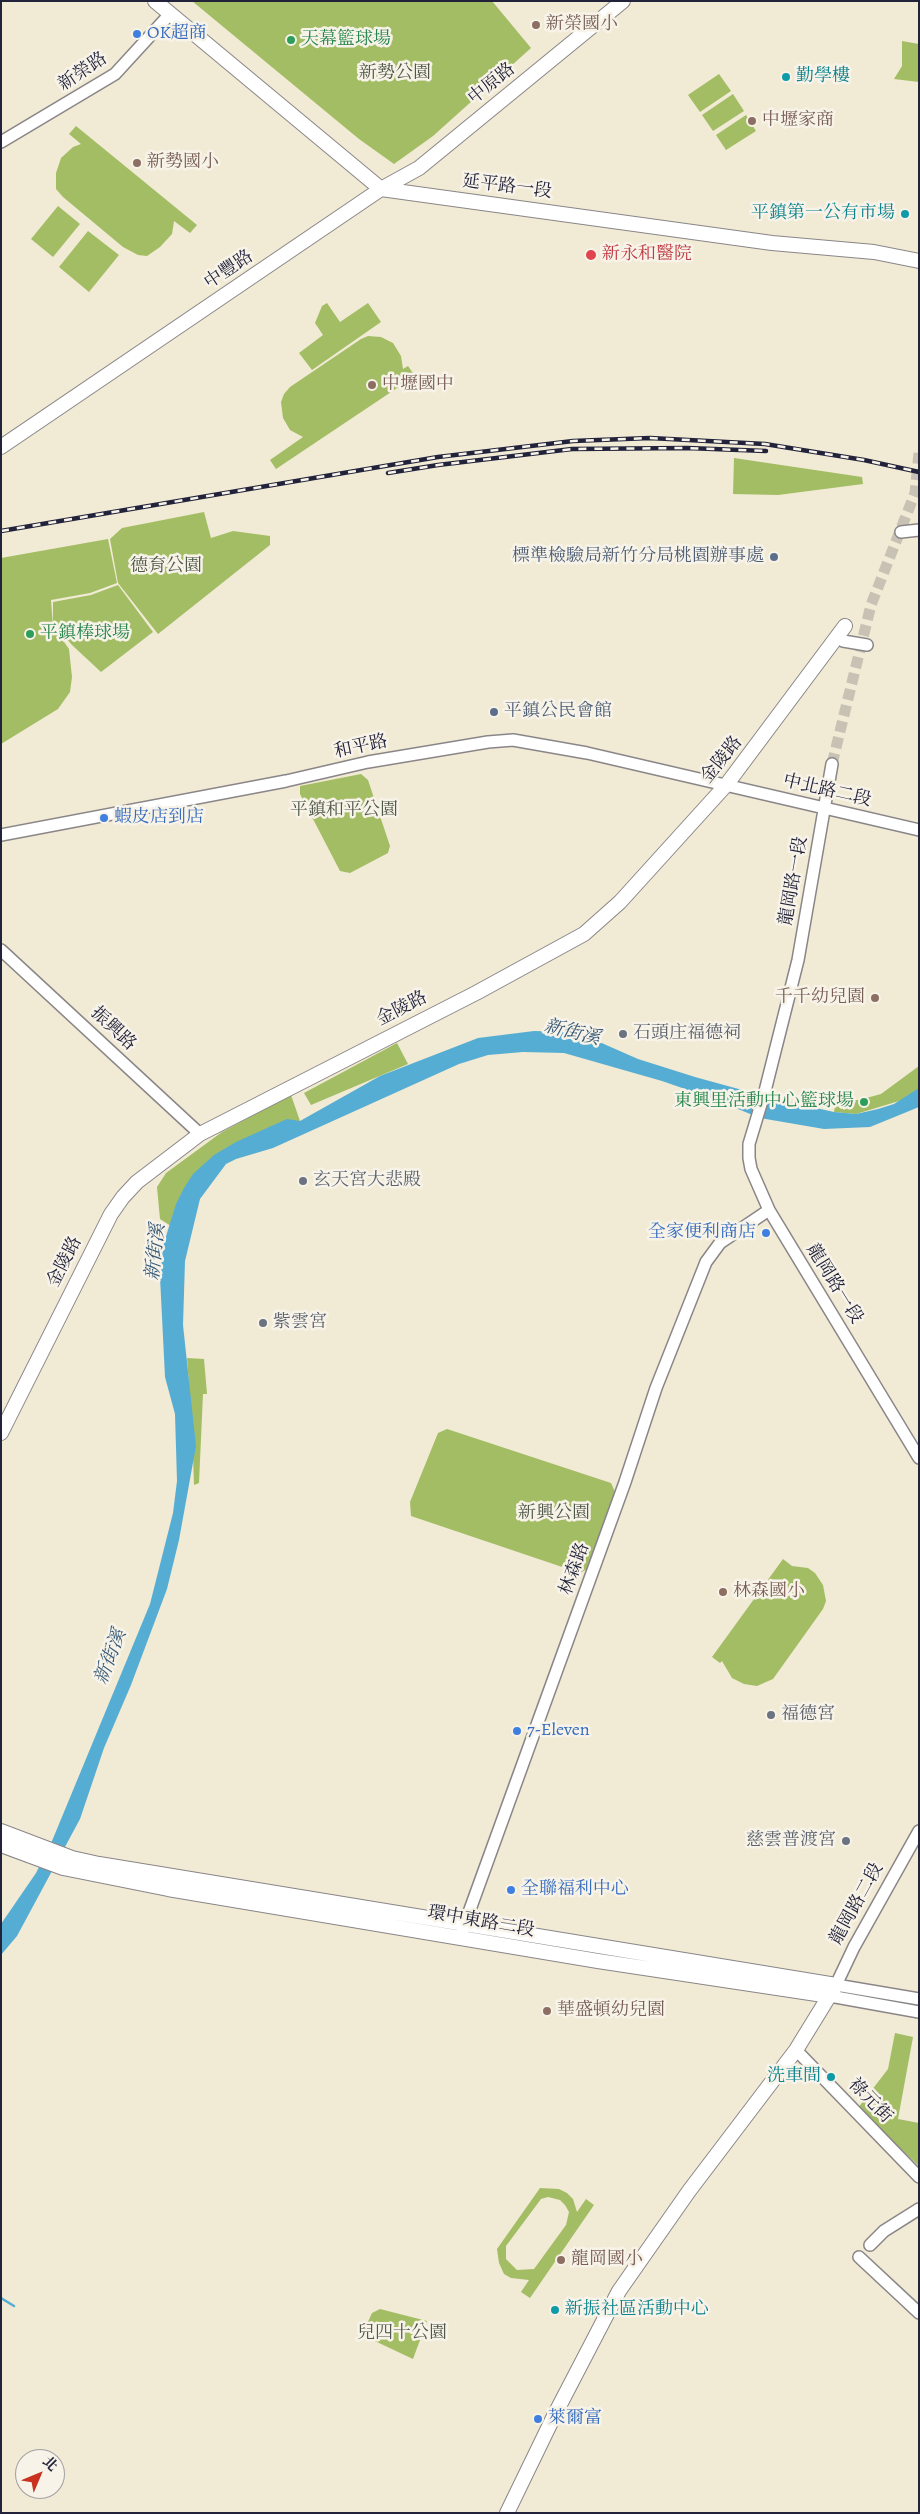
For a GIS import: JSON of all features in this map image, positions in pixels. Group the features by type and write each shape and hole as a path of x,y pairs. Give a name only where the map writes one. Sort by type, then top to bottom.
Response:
{"main road":[{"path":"155,1 381,189"},
{"name":"中原路","path":"381,189 419,168 623,1"},
{"name":"延平路一段","path":"381,189 772,243 874,252 919,261"},
{"name":"中豐路","path":"1,447 381,189"},
{"name":"金陵路","path":"1,1433 84,1267 123,1196 149,1172 200,1134 476,993 584,934 620,902 727,784 845,626"},
{"path":"1,1831 43,1854"},
{"path":"1,1845 43,1854"},
{"name":"環中東路二段","path":"43,1854 67,1863 168,1890 462,1932 598,1961 833,1990"},
{"path":"507,2513 554,2416 619,2291 689,2191 796,2050 833,1990"}],"street":[{"name":"新榮路","path":"1,142 115,74 170,14"},
{"path":"901,532 919,530"},
{"path":"843,641 867,646"},
{"name":"和平路","path":"1,835 286,782 368,762 488,742 513,740 587,753 727,784"},
{"name":"龍岡路一段","path":"832,764 826,809 815,856 798,960 765,1091 749,1144 749,1158 751,1170 769,1210 919,1458"},
{"name":"中北路二段","path":"727,784 919,830"},
{"name":"振興路","path":"1,950 200,1134"},
{"name":"林森路","path":"462,1932 625,1482 656,1388 706,1262 720,1243 769,1210"},
{"name":"龍岡路二段","path":"833,1990 854,1947 919,1831"},
{"name":"環中東路二段","path":"833,1990 919,1999"},
{"name":"環中東路二段","path":"833,1990 919,2012"},
{"name":"祿元街","path":"796,2050 919,2177"},
{"path":"870,2245 884,2231 919,2210"},
{"path":"859,2257 919,2313"}],"green space":[{"name":"新勢公園","path":"192,1 492,1 531,48 433,136 394,164 359,139"},
{"path":"902,41 919,44 919,82 894,79 902,66"},
{"path":"719,74 731,91 700,112 688,95"},
{"path":"733,94 744,111 713,131 702,115"},
{"path":"746,115 756,131 726,150 716,135"},
{"path":"76,126 197,225 190,233 174,221 172,234 160,247 147,256 138,255 123,247 63,197 56,189 56,173 61,158 73,147 81,144 69,134"},
{"path":"58,206 80,224 53,257 31,239"},
{"path":"88,231 119,255 89,292 59,267"},
{"path":"327,303 340,322 368,303 381,322 312,370 299,353 323,335 315,323 322,306"},
{"path":"368,336 381,337 393,343 401,356 403,369 408,366 415,376 276,469 270,460 303,437 290,430 283,418 281,402 284,394 290,387"},
{"path":"734,458 862,477 863,484 778,495 733,494"},
{"name":"德育公園","path":"204,512 211,538 233,531 270,536 270,545 158,634 118,583 110,539 122,528"},
{"name":"平鎮棒球場","path":"108,539 117,583 90,593 51,600 53,626 69,649 72,677 70,692 58,709 1,744 1,558"},
{"path":"118,585 153,632 101,672 72,645 53,623 53,602 91,595"},
{"name":"平鎮和平公園","path":"361,774 368,780 390,846 388,853 350,873 340,871 300,794 300,786"},
{"path":"397,1043 408,1064 311,1105 304,1093"},
{"path":"919,1066 919,1095 856,1114 834,1112 836,1100 859,1100 881,1094"},
{"path":"291,1095 300,1121 235,1147 174,1228 160,1219 157,1187 166,1173 222,1132"},
{"path":"187,1358 204,1359 207,1394 203,1394 199,1483 194,1485 192,1424"},
{"name":"新興公園","path":"447,1429 611,1483 615,1492 587,1569 580,1573 411,1516 410,1502 438,1433"},
{"path":"783,1559 792,1566 808,1568 815,1573 823,1585 826,1601 823,1609 773,1679 757,1686 744,1684 732,1678 722,1661 720,1663 712,1657"},
{"path":"895,2033 913,2037 898,2119 919,2123 919,2166 858,2108 888,2069"},
{"path":"540,2188 559,2189 567,2193 573,2199 577,2212 586,2199 594,2205 530,2298 521,2292 529,2280 511,2278 504,2274 499,2263 497,2249","holes":["548,2197 560,2200 569,2212 566,2225 534,2269 517,2270 506,2259 506,2246 541,2199"]},
{"name":"兒四十公園","path":"380,2309 427,2321 413,2359 362,2335 372,2313"}],"water":[{"name":"新街溪","path":"534,1031 570,1032 588,1037 638,1059 695,1077 775,1099 834,1112 856,1114 878,1109 894,1104 919,1088 919,1107 870,1127 824,1129 760,1118 662,1081 564,1053 523,1052 488,1055 459,1064 273,1148 236,1159 226,1164 200,1199 185,1261 183,1325 196,1446 179,1540 167,1589 131,1685 104,1748 80,1819 17,1936 1,1955 1,1924 36,1873 52,1841 150,1604 173,1513 177,1481 175,1414 165,1377 160,1277 163,1246 176,1204 184,1188 193,1174 214,1155 236,1142 287,1119 300,1121 380,1076 478,1038"}],"waterway":[{"path":"1,2298 14,2306"}],"tunnel":[{"path":"832,764 871,605 915,493 919,453"}],"railway":[{"path":"1,531 438,457 573,441 650,438 765,444 864,460 919,472"},
{"path":"388,473 572,449 687,448 766,451"}],"place":[{"name":"新榮國小","path":"536,25"},
{"name":"OK超商","path":"137,34"},
{"name":"天幕籃球場","path":"291,40"},
{"name":"勤學樓","path":"786,77"},
{"name":"中壢家商","path":"752,121"},
{"name":"新勢國小","path":"137,163"},
{"name":"平鎮第一公有市場","path":"905,214"},
{"name":"新永和醫院","path":"591,255"},
{"name":"中壢國中","path":"372,385"},
{"name":"標準檢驗局新竹分局桃園辦事處","path":"774,557"},
{"name":"平鎮棒球場","path":"30,634"},
{"name":"平鎮公民會館","path":"494,712"},
{"name":"蝦皮店到店","path":"104,818"},
{"name":"千千幼兒園","path":"875,998"},
{"name":"石頭庄福德祠","path":"623,1034"},
{"name":"東興里活動中心籃球場","path":"864,1102"},
{"name":"玄天宮大悲殿","path":"303,1181"},
{"name":"全家便利商店","path":"766,1233"},
{"name":"紫雲宮","path":"263,1323"},
{"name":"林森國小","path":"723,1592"},
{"name":"福德宮","path":"771,1715"},
{"name":"7-Eleven","path":"517,1731"},
{"name":"慈雲普渡宮","path":"846,1841"},
{"name":"全聯福利中心","path":"511,1890"},
{"name":"華盛頓幼兒園","path":"547,2011"},
{"name":"洗車間","path":"831,2077"},
{"name":"龍岡國小","path":"561,2260"},
{"name":"新振社區活動中心","path":"555,2310"},
{"name":"萊爾富","path":"538,2419"}]}
